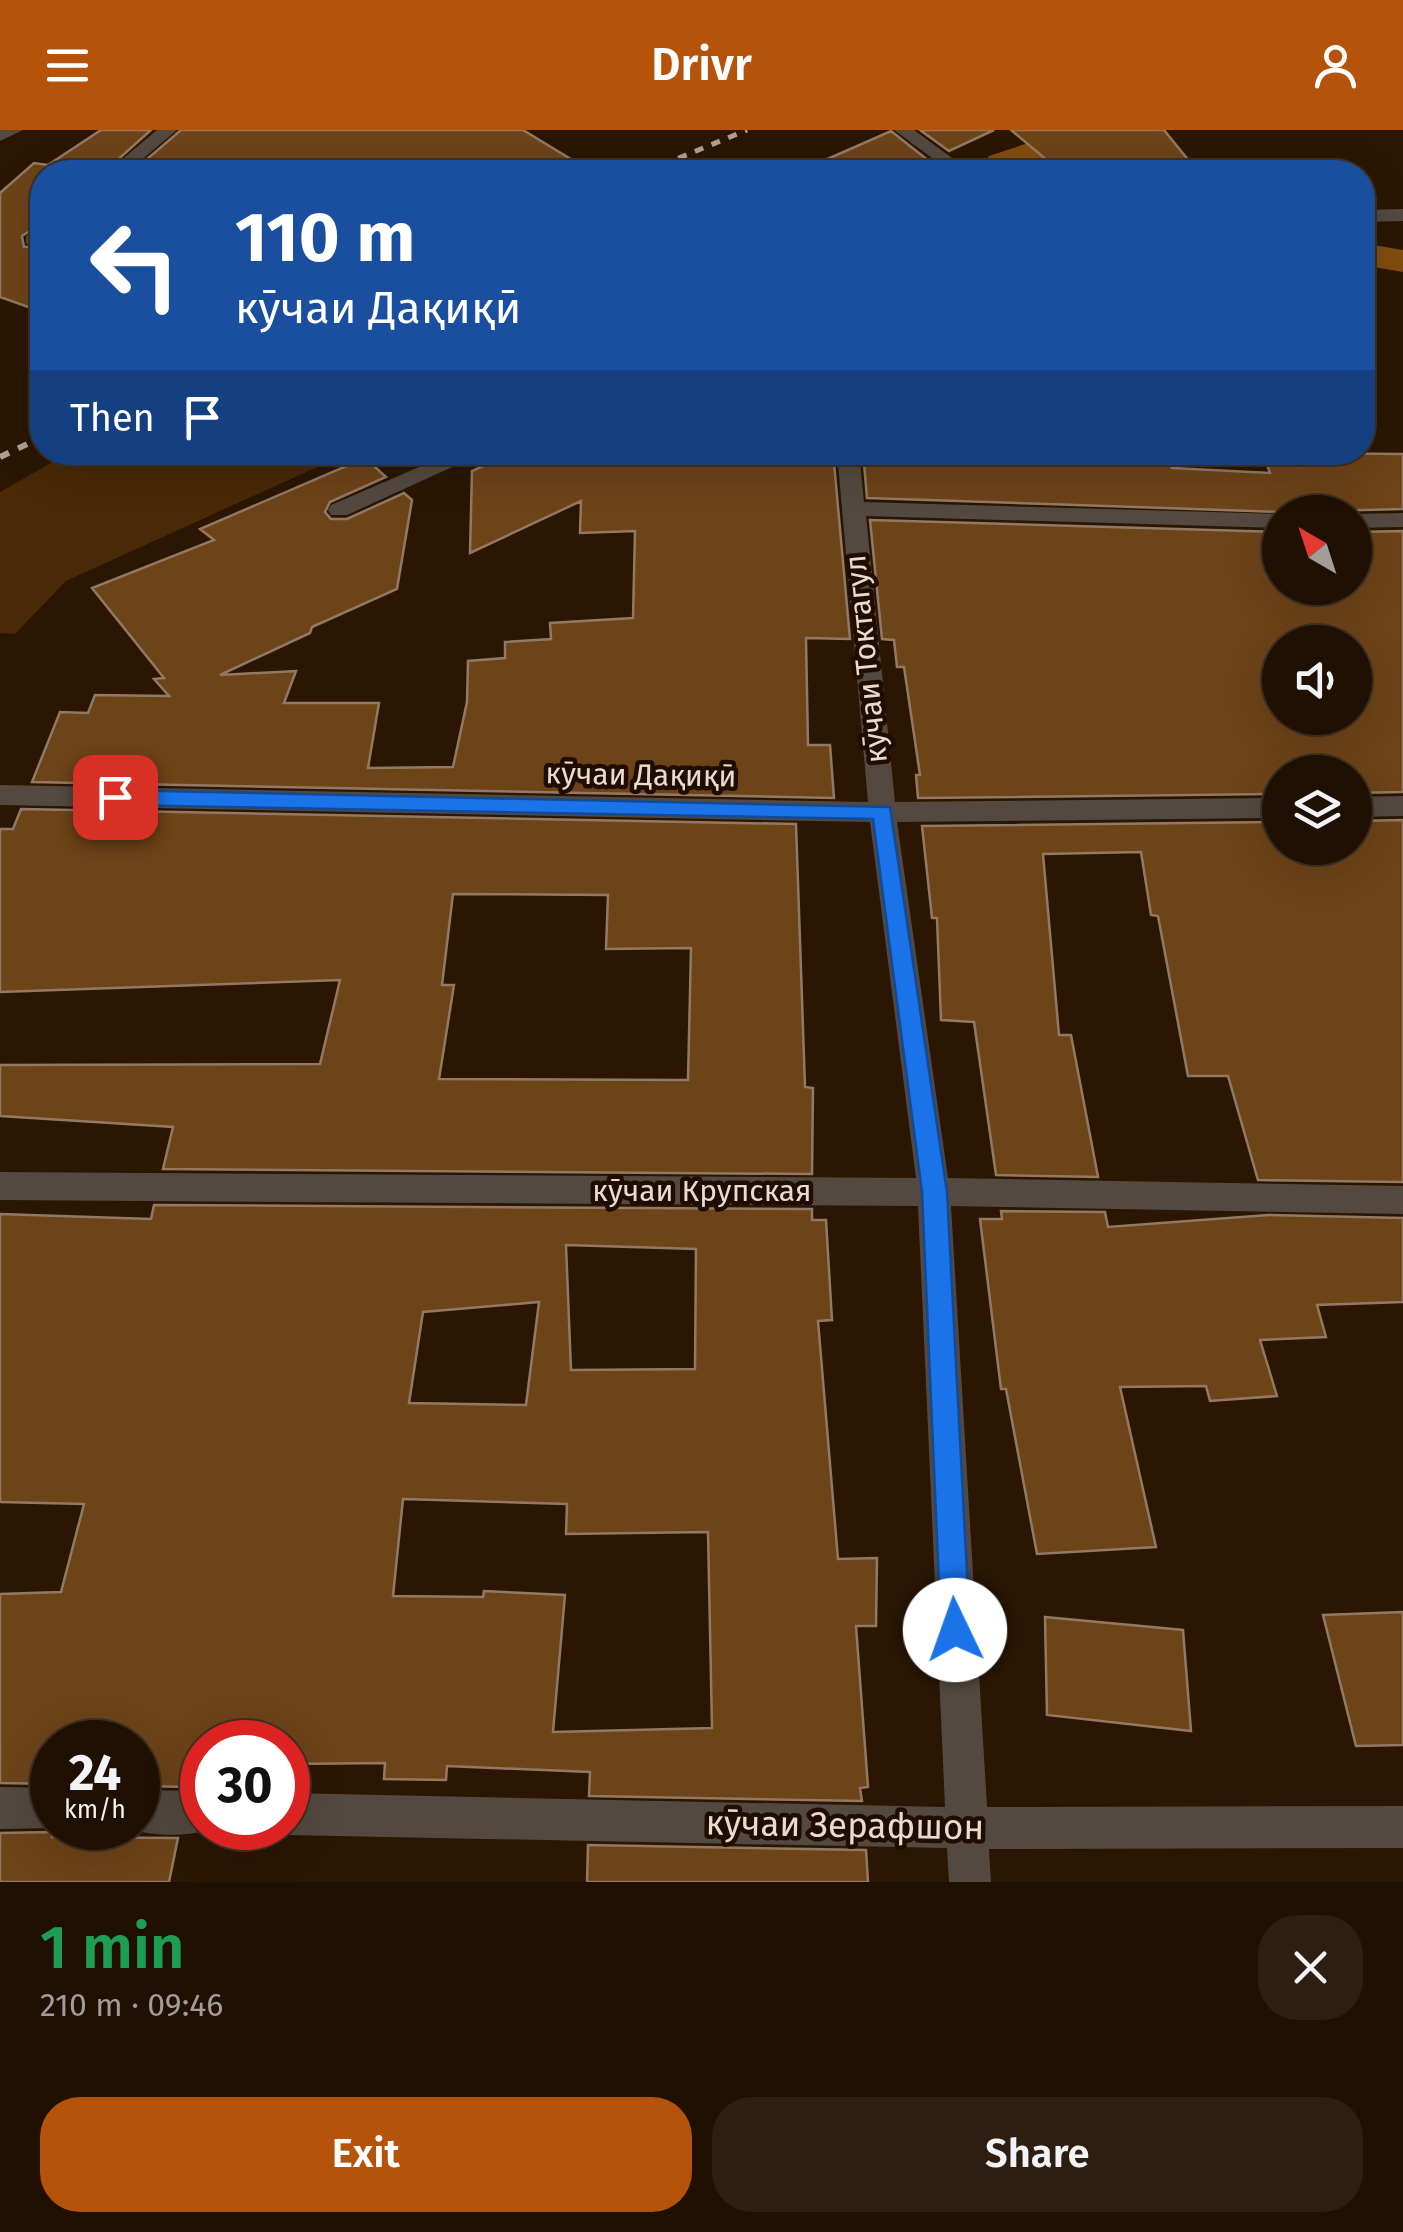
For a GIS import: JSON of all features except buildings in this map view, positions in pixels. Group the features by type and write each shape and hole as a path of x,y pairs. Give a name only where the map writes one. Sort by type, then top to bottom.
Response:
{"street":[{"path":"0,136 14,130"},
{"path":"131,160 168,130"},
{"path":"903,130 945,160"},
{"path":"1375,216 1403,215"},
{"path":"339,510 444,465"},
{"name":"кӯчаи Токтагул","path":"849,465 882,812 934,1192 970,1882"},
{"path":"851,509 1262,520"},
{"path":"1372,521 1403,520"},
{"name":"кӯчаи Дақиқӣ","path":"0,795 882,812 1262,808"},
{"path":"1372,807 1403,806"},
{"name":"кӯчаи Крупская","path":"0,1186 934,1192 1403,1200"},
{"path":"0,1808 30,1809"},
{"name":"кӯчаи Зерафшон","path":"310,1814 965,1828 1403,1826"}],"shaded area":[{"path":"47,465 322,465 66,581 15,634 0,633 0,492"}],"waterway":[{"path":"1010,160 1102,130"},
{"path":"1375,256 1403,261"}],"railway":[{"path":"674,160 747,130"},
{"path":"0,457 30,443"}],"route":[{"path":"115,797 882,812 934,1192 955,1630"}]}
